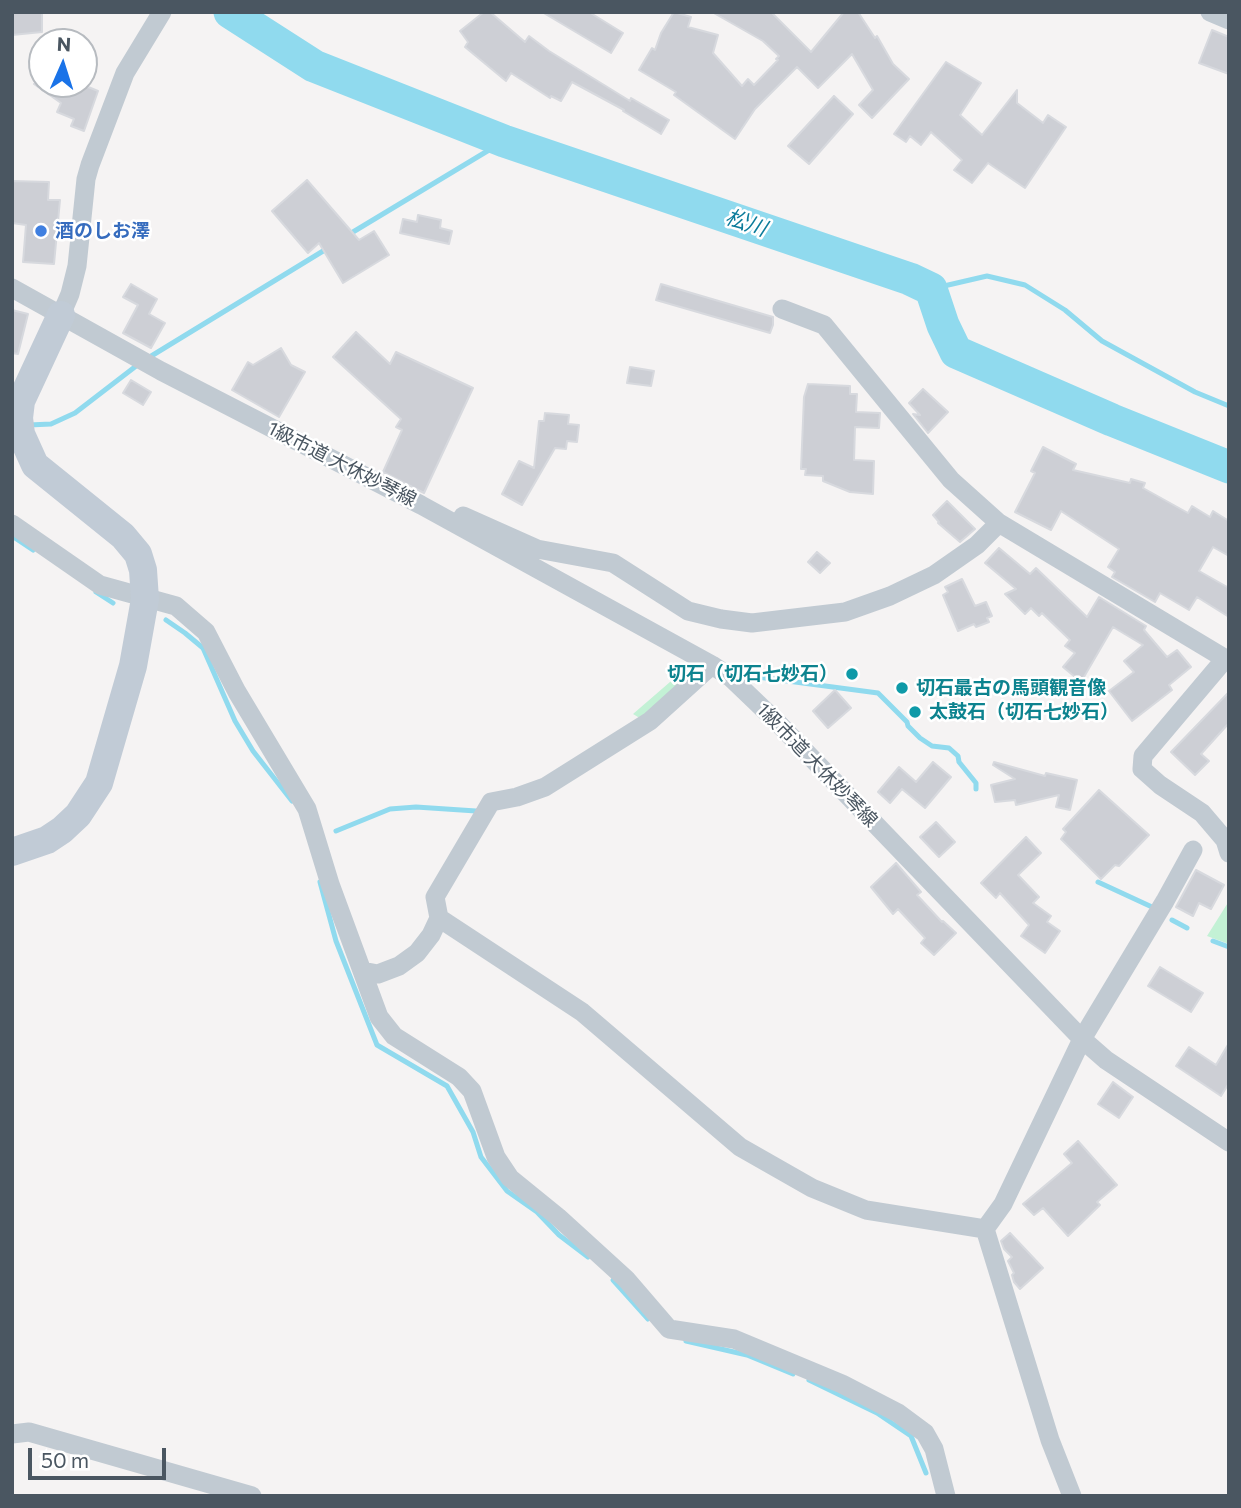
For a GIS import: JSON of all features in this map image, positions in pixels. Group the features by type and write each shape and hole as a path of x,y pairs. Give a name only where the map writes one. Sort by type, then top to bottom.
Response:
{"street":[{"path":"12,852 47,840 62,830 78,815 94,791 111,744 133,666 145,599 143,570 138,554 123,536 34,465 20,426 21,401 70,294 77,266 86,179 90,165 125,73 162,12"},
{"path":"1210,12 1229,20"},
{"path":"12,288 61,315"},
{"path":"782,309 824,325 951,480 999,523 1227,660 1143,756 1142,769 1160,785 1202,813 1225,841 1229,853"},
{"name":"1級市道 大休妙琴線","path":"61,315 160,371 421,505 730,677 777,722 1082,1038 1106,1060 1229,1142"},
{"path":"421,505 445,509 537,549 613,563 688,611 752,623 845,612 890,596 934,575 977,545 999,523"},
{"path":"12,524 100,585 176,606 206,632 237,692 307,809 330,884 379,1017 394,1036 459,1077 472,1091 496,1157 510,1178 558,1217 626,1279 669,1329 734,1339 842,1384 898,1413 925,1433 934,1448 946,1496"},
{"path":"362,971 378,974 399,966 416,953 431,935 439,918 435,897 491,802 517,797 545,787 650,721 712,665"},
{"path":"985,1229 1003,1204 1082,1038 1165,901 1193,849"},
{"path":"439,918 582,1012 740,1147 812,1188 866,1210 985,1229"},
{"path":"985,1229 1046,1428 1072,1496"},
{"path":"12,1434 29,1432 252,1496"}],"green space":[{"path":"685,669 696,672 643,720 633,714"},
{"path":"1229,901 1229,944 1207,936"}],"building":[{"path":"12,12 42,12 42,28 28,28 28,33 12,35"},
{"path":"484,12 490,12 525,42 529,36 630,101 631,98 669,120 661,134 572,82 561,101 551,96 550,98 511,73 506,81 465,47 468,42 460,31"},
{"path":"542,12 589,12 623,33 611,53"},
{"path":"674,12 691,17 688,27 718,35 713,53 742,86 748,79 754,85 779,56 763,41 712,12 771,12 811,52 844,12 858,12 875,38 877,36 893,64 909,79 872,118 859,105 873,90 852,54 818,88 797,67 755,109 735,139 674,95 676,92 639,70 652,48 655,50 661,33"},
{"path":"1212,30 1229,37 1229,74 1199,63"},
{"path":"946,62 981,83 960,115 982,135 1017,90 1017,103 1043,123 1048,115 1066,127 1025,188 988,163 972,183 954,170 962,160 931,132 921,145 910,136 906,142 894,134"},
{"path":"834,96 853,114 809,164 788,146"},
{"path":"54,98 96,98 84,131 71,126 74,119 57,112 61,103"},
{"path":"307,180 359,240 374,231 389,255 343,283 319,243 308,253 272,211"},
{"name":"酒のしお澤","path":"12,181 49,182 48,200 60,200 54,264 23,262 26,225 12,223"},
{"path":"418,215 441,220 440,228 452,231 449,244 400,233 403,219 417,222"},
{"path":"131,284 157,299 149,314 165,323 151,348 123,333 138,305 123,297"},
{"path":"661,284 773,317 770,333 656,300"},
{"path":"12,310 28,314 18,354 12,353"},
{"path":"356,332 390,364 396,352 473,388 424,493 383,472 402,430 396,427 401,419 333,357"},
{"path":"281,348 291,365 305,372 279,417 232,390 248,362 253,365"},
{"path":"630,367 654,371 651,386 627,383"},
{"path":"131,380 151,392 143,405 123,393"},
{"path":"808,384 850,386 850,394 857,394 856,412 880,413 879,428 855,427 854,460 874,461 873,494 850,492 823,481 823,476 805,475 806,469 801,469 804,397"},
{"path":"923,389 948,412 928,433 913,414 920,415 909,403"},
{"path":"545,413 569,415 568,424 579,425 577,442 567,441 566,449 555,448 522,505 502,494 519,461 534,468 539,421 544,421"},
{"path":"1043,447 1076,464 1073,470 1130,483 1131,479 1145,483 1143,488 1188,513 1192,506 1210,517 1213,511 1229,521 1229,556 1213,547 1199,571 1229,588 1229,617 1197,597 1189,610 1160,593 1155,602 1112,577 1115,572 1108,567 1119,549 1061,511 1051,530 1015,512 1035,473 1031,471"},
{"path":"947,501 975,529 960,542 938,523 933,515"},
{"path":"999,548 1030,574 1036,568 1087,617 1099,597 1146,626 1144,630 1167,657 1177,650 1191,667 1169,685 1172,690 1132,721 1109,691 1134,672 1124,661 1143,645 1113,627 1081,682 1063,667 1075,653 1065,646 1070,640 1042,613 1039,616 1031,608 1025,614 1005,594 1016,589 985,563"},
{"path":"817,552 830,563 820,573 808,562"},
{"path":"962,579 975,606 986,602 992,616 987,618 989,622 976,627 974,624 958,631 943,595 948,592 945,587"},
{"path":"835,690 851,708 828,728 813,711"},
{"path":"1229,692 1229,723 1201,754 1209,761 1195,775 1171,752"},
{"path":"933,762 951,777 925,808 902,789 890,803 878,792 899,767 916,782"},
{"path":"994,762 1045,776 1046,773 1077,780 1070,810 1056,807 1059,795 1016,805 1015,800 995,802 991,785 1015,779 993,765"},
{"path":"1099,790 1149,835 1119,866 1115,865 1101,879 1061,839 1066,832 1063,829"},
{"path":"936,822 955,842 939,857 920,837"},
{"path":"1026,837 1041,853 1018,875 1039,897 1033,903 1051,916 1047,922 1060,931 1045,953 1021,936 1029,925 1000,893 996,898 981,883"},
{"path":"896,863 921,892 917,895 956,933 934,955 921,943 925,938 898,909 893,914 871,887"},
{"path":"1196,870 1224,885 1211,909 1199,903 1193,916 1176,907"},
{"path":"1160,967 1203,993 1191,1012 1148,986"},
{"path":"1229,1043 1229,1083 1221,1096 1176,1066 1189,1047 1216,1065"},
{"path":"1113,1082 1133,1097 1119,1118 1098,1104"},
{"path":"1078,1141 1117,1185 1097,1202 1100,1205 1068,1236 1043,1208 1034,1215 1023,1204 1072,1163 1064,1154"},
{"path":"1010,1233 1043,1268 1020,1289 1014,1282 1014,1273 1008,1261 1012,1257 1001,1241"}],"waterway":[{"name":"松川","path":"230,12 314,66 504,141 910,279 931,289 943,325 956,352 1112,420 1229,467"},
{"path":"348,235 504,141"},
{"path":"148,358 328,248"},
{"path":"931,289 987,276 1025,285 1065,310 1102,341 1195,392 1229,406"},
{"path":"29,425 51,424 75,413 140,363"},
{"path":"12,536 33,550"},
{"path":"96,592 113,603"},
{"path":"166,620 203,648 235,721 253,751 292,801"},
{"path":"750,676 878,693 920,738 932,746 949,748 958,756 959,762 976,783 976,789"},
{"path":"336,831 390,809 416,807 476,811"},
{"path":"320,882 336,941 377,1045 447,1086 473,1132 481,1157 507,1191 537,1212 559,1235 588,1257"},
{"path":"1098,882 1152,907"},
{"path":"1172,920 1187,928"},
{"path":"1213,941 1229,947"},
{"path":"613,1280 648,1319"},
{"path":"686,1341 747,1355 793,1374"},
{"path":"809,1380 877,1413 911,1436 926,1473"}],"place":[{"name":"酒のしお澤","path":"41,231"},
{"name":"切石（切石七妙石）","path":"852,674"},
{"name":"切石最古の馬頭観音像","path":"902,688"},
{"name":"太鼓石（切石七妙石）","path":"915,712"}]}
